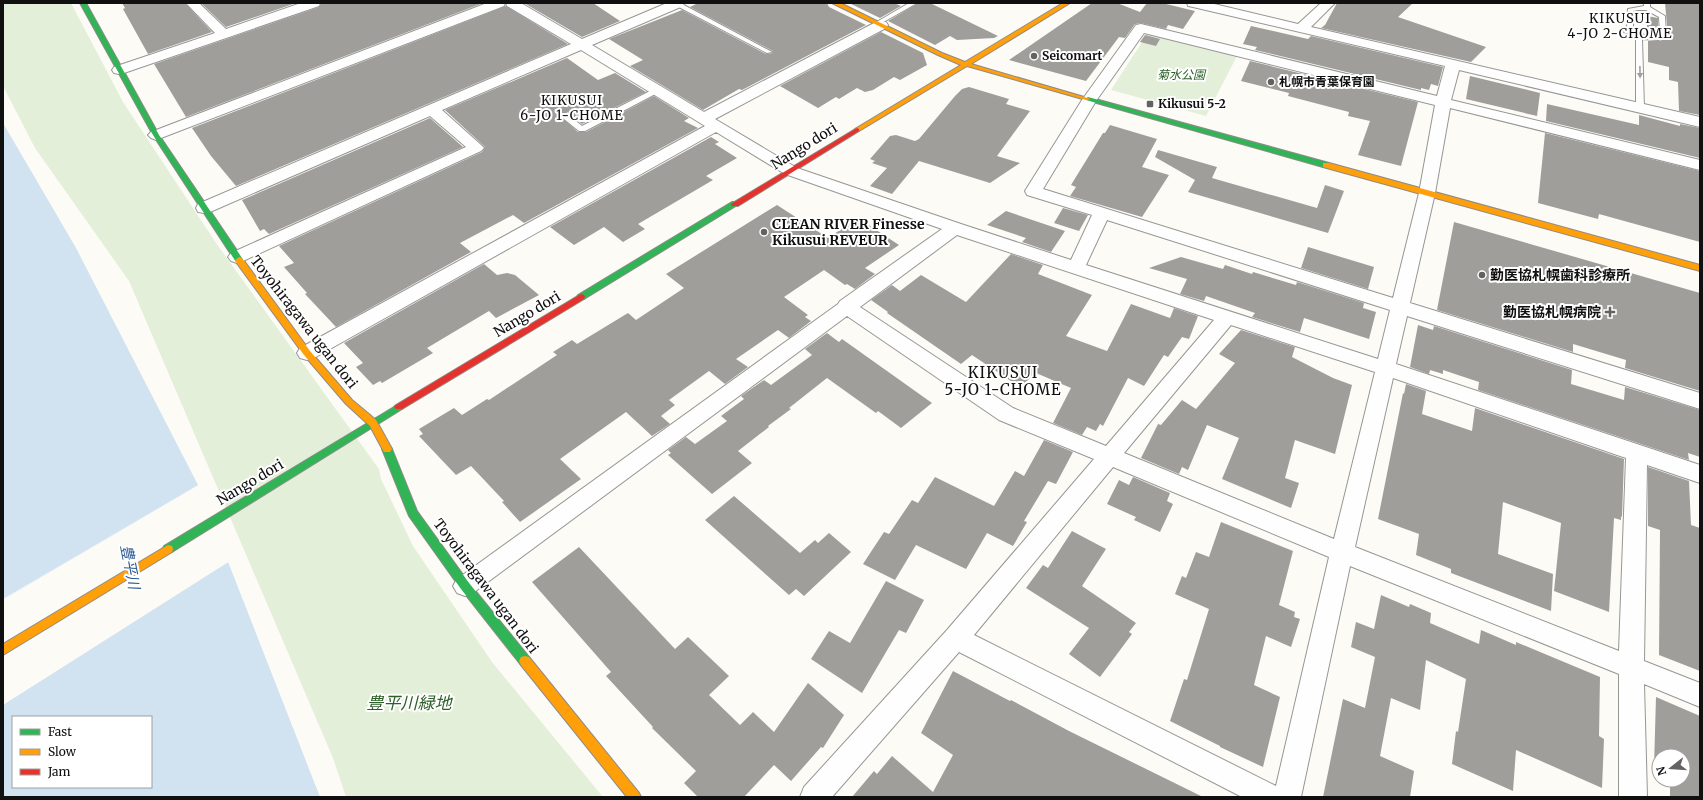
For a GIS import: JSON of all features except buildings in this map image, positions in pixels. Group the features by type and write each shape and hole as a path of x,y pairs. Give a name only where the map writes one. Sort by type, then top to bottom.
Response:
{"street":[{"name":"Toyohiragawa ugan dori","path":"83,3 156,135 237,257 307,353 349,402 373,423 389,453 413,514 465,586 635,797"},
{"path":"192,3 224,34"},
{"path":"119,70 314,3"},
{"path":"156,135 499,3"},
{"path":"512,3 791,171 955,228 1385,368 1700,474"},
{"path":"204,208 678,3"},
{"path":"835,3 965,64 1089,100 1700,268"},
{"name":"Nango dori","path":"3,650 345,440 1067,3"},
{"path":"1193,3 1700,122"},
{"path":"1301,28 1329,3"},
{"path":"307,353 710,123 879,24"},
{"path":"1700,165 1141,28 1089,100 1033,191 1101,214 1700,400"},
{"path":"1287,797 1399,306 1427,193 1453,64"},
{"path":"237,257 476,148 433,110"},
{"path":"1076,267 1101,214"},
{"path":"465,586 846,306 955,228"},
{"path":"846,306 1006,414 1342,552 1700,695"},
{"path":"814,797 956,638 1227,317"},
{"path":"1633,797 1631,668 1637,453"},
{"path":"956,638 1270,797"}],"lane":[{"path":"678,3 769,52"},
{"path":"879,24 914,3"},
{"path":"1647,6 1662,16 1663,36 1657,38 1640,35 1623,30 1630,28 1630,10 1647,6"},
{"path":"1640,35 1640,108"},
{"path":"563,115 582,128 657,91"}],"green space":[{"name":"豊平川緑地","path":"3,3 71,3 123,102 216,243 379,469 381,479 413,546 492,662 603,797 346,797 333,758 129,281 35,148 3,86"},
{"name":"菊水公園","path":"1148,33 1237,56 1206,116 1111,90"}],"water":[{"path":"3,123 76,248 198,485 3,599"},
{"name":"豊平川","path":"198,485 320,797 3,797 3,600"}],"pier":[{"path":"200,484 230,561 3,705 3,600"}],"traffic: fast":[{"path":"83,3 156,135 239,260"},
{"path":"1088,99 1326,165"},
{"path":"581,297 735,204"},
{"path":"168,549 399,407"},
{"path":"387,449 413,513 465,586 525,661"}],"traffic: slow":[{"path":"835,3 940,54 965,64 1088,99"},
{"path":"857,130 1067,3"},
{"path":"1326,165 1700,268"},
{"path":"239,260 307,353 349,402 373,423 387,449"},
{"path":"3,650 168,549"},
{"path":"525,661 635,797"}],"traffic: jam":[{"path":"735,204 857,130"},
{"path":"399,407 581,297"}],"place":[{"name":"Seicomart","path":"1034,56"},
{"name":"札幌市青葉保育園","path":"1271,82"},
{"name":"Kikusui 5-2","path":"1150,104"},
{"name":"CLEAN RIVER Finesse Kikusui REVEUR","path":"764,232"},
{"name":"勤医協札幌歯科診療所","path":"1482,275"},
{"name":"勤医協札幌病院","path":"1610,312"}],"district":[{"name":"KIKUSUI 4-JO 2-CHOME","path":"1620,26"},
{"name":"KIKUSUI 6-JO 1-CHOME","path":"572,108"},
{"name":"KIKUSUI 5-JO 1-CHOME","path":"1003,382"}]}
